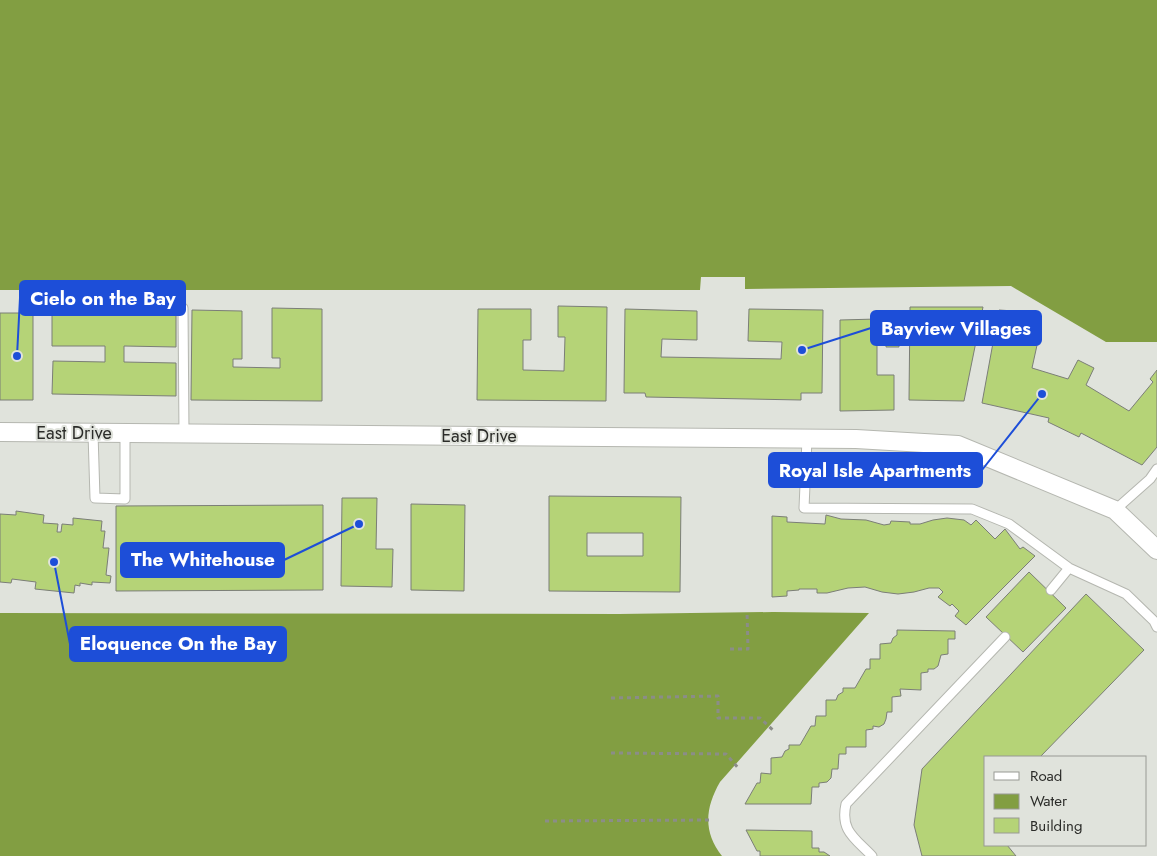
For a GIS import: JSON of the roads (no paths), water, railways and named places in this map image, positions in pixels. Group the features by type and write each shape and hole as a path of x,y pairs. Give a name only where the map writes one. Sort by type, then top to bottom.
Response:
{"street":[{"name":"East Drive","path":"0,432 856,439 958,445 1115,510"},
{"path":"1115,510 1157,550"}],"lane":[{"path":"183,308 184,434"},
{"path":"93,433 95,498 125,498 125,433"},
{"path":"807,439 804,508 972,509 1009,524 1069,568 1126,594 1154,620 1157,626"},
{"path":"1115,510 1150,479 1157,469"},
{"path":"1051,590 1069,568"},
{"path":"872,856 846,827 844,815 846,804 1005,637"}],"water":[{"path":"0,0 1157,0 1157,342 1106,342 1011,286 745,289 745,277 701,277 700,290 0,290"},
{"path":"0,613 619,614 869,613 720,782 711,801 708,820 712,838 722,856 0,856"}],"place":[{"name":"Bayview Villages","path":"802,350"},
{"name":"Cielo on the Bay","path":"17,356"},
{"name":"Royal Isle Apartments","path":"1042,394"},
{"name":"The Whitehouse","path":"359,524"},
{"name":"Eloquence On the Bay","path":"54,562"}]}
